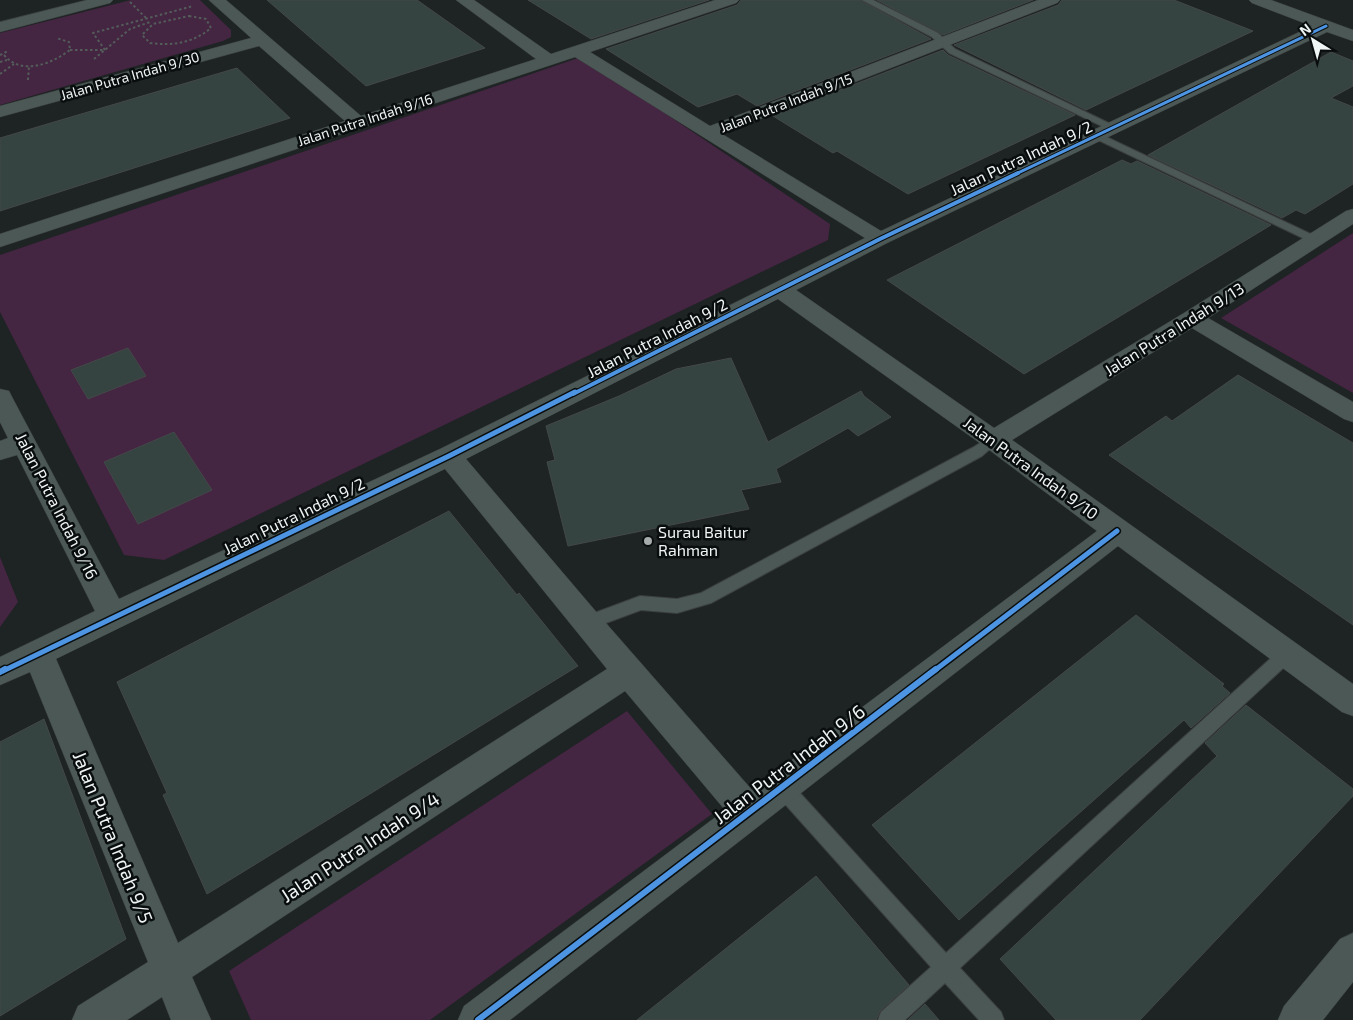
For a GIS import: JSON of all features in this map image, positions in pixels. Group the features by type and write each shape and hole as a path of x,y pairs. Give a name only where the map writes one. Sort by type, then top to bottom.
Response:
{"street":[{"path":"0,27 106,0"},
{"path":"217,0 358,123"},
{"path":"464,0 549,60"},
{"name":"Jalan Putra Indah 9/15","path":"708,133 1052,0"},
{"path":"1257,0 1353,36"},
{"name":"Jalan Putra Indah 9/16","path":"0,241 722,1"},
{"name":"Jalan Putra Indah 9/2","path":"0,672 449,456 880,239 1326,26"},
{"name":"Jalan Putra Indah 9/30","path":"0,112 261,40"},
{"path":"578,50 708,133"},
{"name":"Jalan Putra Indah 9/15","path":"708,133 880,239"},
{"name":"Jalan Putra Indah 9/13","path":"993,440 1192,318 1353,215"},
{"name":"Jalan Putra Indah 9/10","path":"780,290 993,440 1353,702"},
{"path":"1192,318 1353,413"},
{"name":"Jalan Putra Indah 9/16","path":"0,397 12,446 113,616"},
{"path":"449,456 586,623 749,813"},
{"name":"Jalan Putra Indah 9/6","path":"478,1020 1117,531"},
{"name":"Jalan Putra Indah 9/5","path":"38,654 190,1020"},
{"name":"Jalan Putra Indah 9/4","path":"92,1020 628,672"},
{"path":"1298,1020 1353,952"}],"lane":[{"path":"866,0 935,35 952,51 1313,239"},
{"path":"586,623 640,603 677,606 705,598 977,452 993,440"},
{"path":"889,1020 1287,654"},
{"path":"782,788 993,1020"}],"path":[{"path":"128,1 151,23"},
{"path":"105,50 93,33 196,5"},
{"path":"90,61 130,29 151,23 189,16 206,19 211,28 196,40 171,45 158,45 150,43 142,35 151,23"},
{"path":"54,38 64,39 69,42 70,50"},
{"path":"0,55 11,48"},
{"path":"4,54 7,60 14,64 29,66 51,61 70,50 105,50"},
{"path":"0,62 7,60"},
{"path":"0,74 14,64"},
{"path":"20,82 28,80 29,66"}],"shaded area":[{"path":"131,0 200,0 231,30 231,37 223,41 0,105 0,33"},
{"path":"581,57 830,224 828,240 164,560 124,555 0,312 0,255"},
{"path":"1353,233 1353,393 1221,318"},
{"path":"0,557 18,602 0,627"},
{"path":"627,711 712,814 430,1020 251,1020 229,971"}],"building":[{"path":"267,0 417,0 485,48 366,86"},
{"path":"528,0 709,0 591,39"},
{"path":"741,0 860,0 931,39 757,106 737,94 698,107 606,49 737,5"},
{"path":"877,0 1033,0 943,35"},
{"path":"1062,0 1174,0 1253,31 1086,110 954,45 1058,5"},
{"path":"943,50 948,55 1075,115 908,194 837,151 833,153 773,116"},
{"path":"1331,52 1353,61 1353,86 1331,98 1353,107 1353,184 1305,214 1296,210 1282,218 1148,155"},
{"path":"237,68 290,118 0,211 0,138"},
{"path":"1122,160 1131,164 1137,161 1271,225 1024,374 887,280"},
{"path":"128,348 146,376 88,399 71,370"},
{"path":"731,358 768,442 861,391 864,396 891,417 858,436 848,428 776,469 781,482 741,490 749,509 568,546 547,462 555,460 546,426 619,396 676,369"},
{"path":"1238,375 1353,443 1353,625 1109,455 1166,416 1172,421"},
{"path":"174,432 212,490 138,524 104,462"},
{"path":"449,511 578,666 207,894 163,795 167,793 117,682"},
{"path":"1136,615 1224,684 1222,686 1230,693 1191,728 1184,720 959,920 872,825"},
{"path":"1246,705 1353,789 1353,796 1140,1020 1056,1020 1000,959 1217,756 1205,743"},
{"path":"44,719 126,939 0,1016 0,742"},
{"path":"816,876 909,985 880,1011 876,1020 637,1020"},
{"path":"925,1004 939,1020 908,1020"}],"cycle path":[{"path":"0,672 449,456 880,239 1326,26"},
{"path":"478,1020 1117,531"}],"place":[{"name":"Surau Baitur Rahman","path":"648,541"}]}
